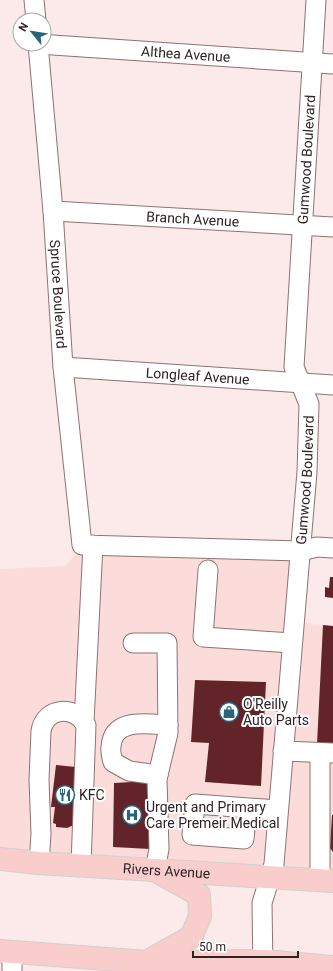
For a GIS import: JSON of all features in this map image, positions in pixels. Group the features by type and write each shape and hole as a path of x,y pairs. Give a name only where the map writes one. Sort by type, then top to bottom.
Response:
{"main road":[{"name":"Rivers Avenue","path":"0,859 81,866 327,880"},
{"path":"147,966 191,937 200,916 199,895 155,870"},
{"path":"6,954 48,955 147,966 333,967"}],"street":[{"path":"34,0 35,12"},
{"name":"Gumwood Boulevard","path":"263,966 262,904 274,864 301,551 309,404 294,367 310,63 316,0"},
{"name":"Althea Avenue","path":"52,45 333,64"},
{"name":"Spruce Boulevard","path":"39,52 53,211 63,367 87,545 85,724 81,866"},
{"name":"Branch Avenue","path":"53,211 333,227"},
{"name":"Longleaf Avenue","path":"63,367 333,385"},
{"path":"87,545 301,551 317,547 333,548"},
{"path":"208,570 203,637 292,643"},
{"path":"133,643 167,643 168,733 158,775 160,849 155,870"},
{"path":"39,863 41,834 40,801 42,725 49,715 61,711 77,715 85,724"},
{"path":"158,775 129,772 113,762 111,746 118,730 131,724 168,725"},
{"path":"283,751 327,753 327,880"},
{"path":"247,808 278,810"}],"shaded area":[{"path":"82,545 301,551 294,622 333,626 333,870 0,850 0,569 66,566"}],"building":[{"path":"330,577 333,577 333,598 325,597 325,587 329,588"},
{"path":"323,625 333,626 333,745 317,744"},
{"name":"O'Reilly Auto Parts","path":"195,680 266,682 261,786 205,782 209,743 191,742"},
{"name":"KFC","path":"56,765 76,767 74,825 67,828 56,827 56,824 53,823 55,807 51,807"},
{"name":"Urgent and Primary Care Premeir Medical","path":"150,781 150,849 113,847 114,783"},
{"path":"333,815 333,852 330,848"}],"place":[{"name":"O'Reilly Auto Parts","path":"229,712"},
{"name":"KFC","path":"65,795"},
{"name":"Urgent and Primary Care Premeir Medical","path":"132,815"}]}
